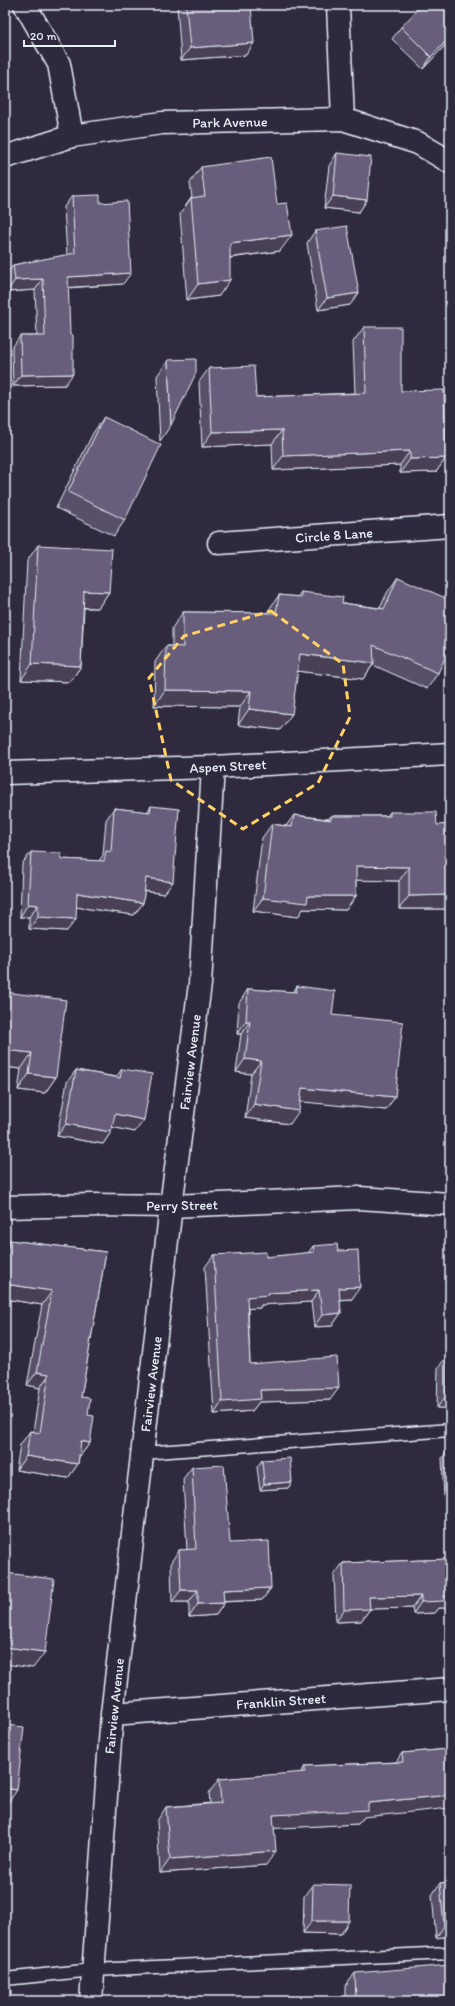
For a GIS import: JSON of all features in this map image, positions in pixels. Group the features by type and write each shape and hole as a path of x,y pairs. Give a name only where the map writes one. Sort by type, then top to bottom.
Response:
{"street":[{"path":"25,5 59,64 72,136"},
{"path":"338,5 343,119"},
{"name":"Park Avenue","path":"5,157 72,136 162,123 343,119 418,143 450,162"},
{"name":"Circle 8 Lane","path":"218,543 450,526"},
{"name":"Aspen Street","path":"5,773 213,767 450,754"},
{"name":"Fairview Avenue","path":"91,2001 112,1714 171,1206 200,984 213,767"},
{"name":"Perry Street","path":"5,1207 94,1205 171,1206 359,1198 450,1204"},
{"name":"Franklin Street","path":"112,1714 450,1689"}],"lane":[{"path":"143,1452 450,1430"},
{"path":"5,1979 93,1970 450,1953"}],"highlighted area":[{"path":"271,611 343,664 350,717 318,783 243,829 171,780 149,678 184,636"}],"building":[{"path":"186,5 251,5 254,43 190,48"},
{"path":"422,5 450,5 450,37 431,57 401,27"},
{"path":"337,153 371,157 367,200 333,196"},
{"path":"271,157 277,204 287,203 292,235 230,243 230,280 198,284 191,198 205,196 201,167"},
{"path":"100,195 100,203 127,201 131,273 68,277 70,335 73,335 73,374 21,375 20,336 45,336 43,279 15,280 13,265 75,253 72,196"},
{"path":"347,226 359,293 327,298 315,231"},
{"path":"364,327 401,327 401,391 444,390 446,458 410,459 410,451 283,456 282,430 212,432 209,368 254,366 256,397 366,393"},
{"path":"196,359 196,373 171,425 168,360"},
{"path":"104,417 161,445 125,520 68,492"},
{"path":"38,545 112,549 109,592 84,591 81,666 32,664"},
{"path":"398,577 450,600 450,620 445,630 450,633 450,647 438,673 373,645 374,663 300,654 292,714 249,709 251,691 165,690 166,646 183,647 183,612 276,613 279,595 301,597 301,592 343,597 342,603 384,609"},
{"path":"151,806 179,809 173,882 146,878 143,903 77,893 76,919 38,917 38,905 28,904 31,852 61,853 61,859 104,861 106,851 111,852 114,808 150,812"},
{"path":"390,812 436,812 437,825 450,824 450,895 409,896 409,867 356,866 356,896 308,896 307,903 263,898 272,824 292,827 294,815 331,820 331,816 390,816"},
{"path":"297,986 335,991 332,1015 403,1022 395,1097 302,1088 299,1111 254,1104 261,1061 245,1059 250,1021 246,1021 248,989 296,992"},
{"path":"5,992 66,1000 56,1077 29,1074 32,1053 5,1050"},
{"path":"122,1069 152,1074 144,1120 115,1114 111,1132 66,1124 76,1070 120,1078"},
{"path":"9,1240 106,1252 81,1397 90,1398 88,1415 94,1416 90,1443 81,1441 78,1464 26,1456 30,1431 40,1433 49,1374 37,1372 52,1291 5,1284"},
{"path":"337,1244 338,1251 358,1250 360,1287 339,1288 341,1313 322,1315 319,1290 268,1293 268,1295 247,1297 250,1364 337,1357 339,1388 260,1390 261,1399 222,1402 214,1255 266,1252 266,1257 314,1252 313,1246"},
{"path":"447,1356 450,1356 450,1396 446,1396"},
{"path":"290,1458 292,1482 264,1484 262,1460"},
{"path":"224,1465 230,1543 269,1541 271,1588 223,1590 224,1603 198,1604 198,1590 181,1590 179,1550 196,1549 192,1467"},
{"path":"450,1559 450,1596 444,1596 444,1601 421,1602 421,1596 369,1597 370,1609 344,1610 343,1563"},
{"path":"6,1573 54,1579 45,1652 5,1647"},
{"path":"5,1725 24,1727 17,1790 5,1788"},
{"path":"450,1749 450,1795 368,1803 368,1810 273,1815 276,1851 170,1859 166,1807 221,1803 219,1779 305,1772 305,1766 403,1762 402,1753"},
{"path":"450,1882 450,1925 444,1926 440,1883"},
{"path":"313,1884 350,1885 349,1921 312,1921"},
{"path":"450,1965 450,2001 356,2001 355,1973"},
{"path":"5,1989 11,1989 11,2001 5,2001"}]}
